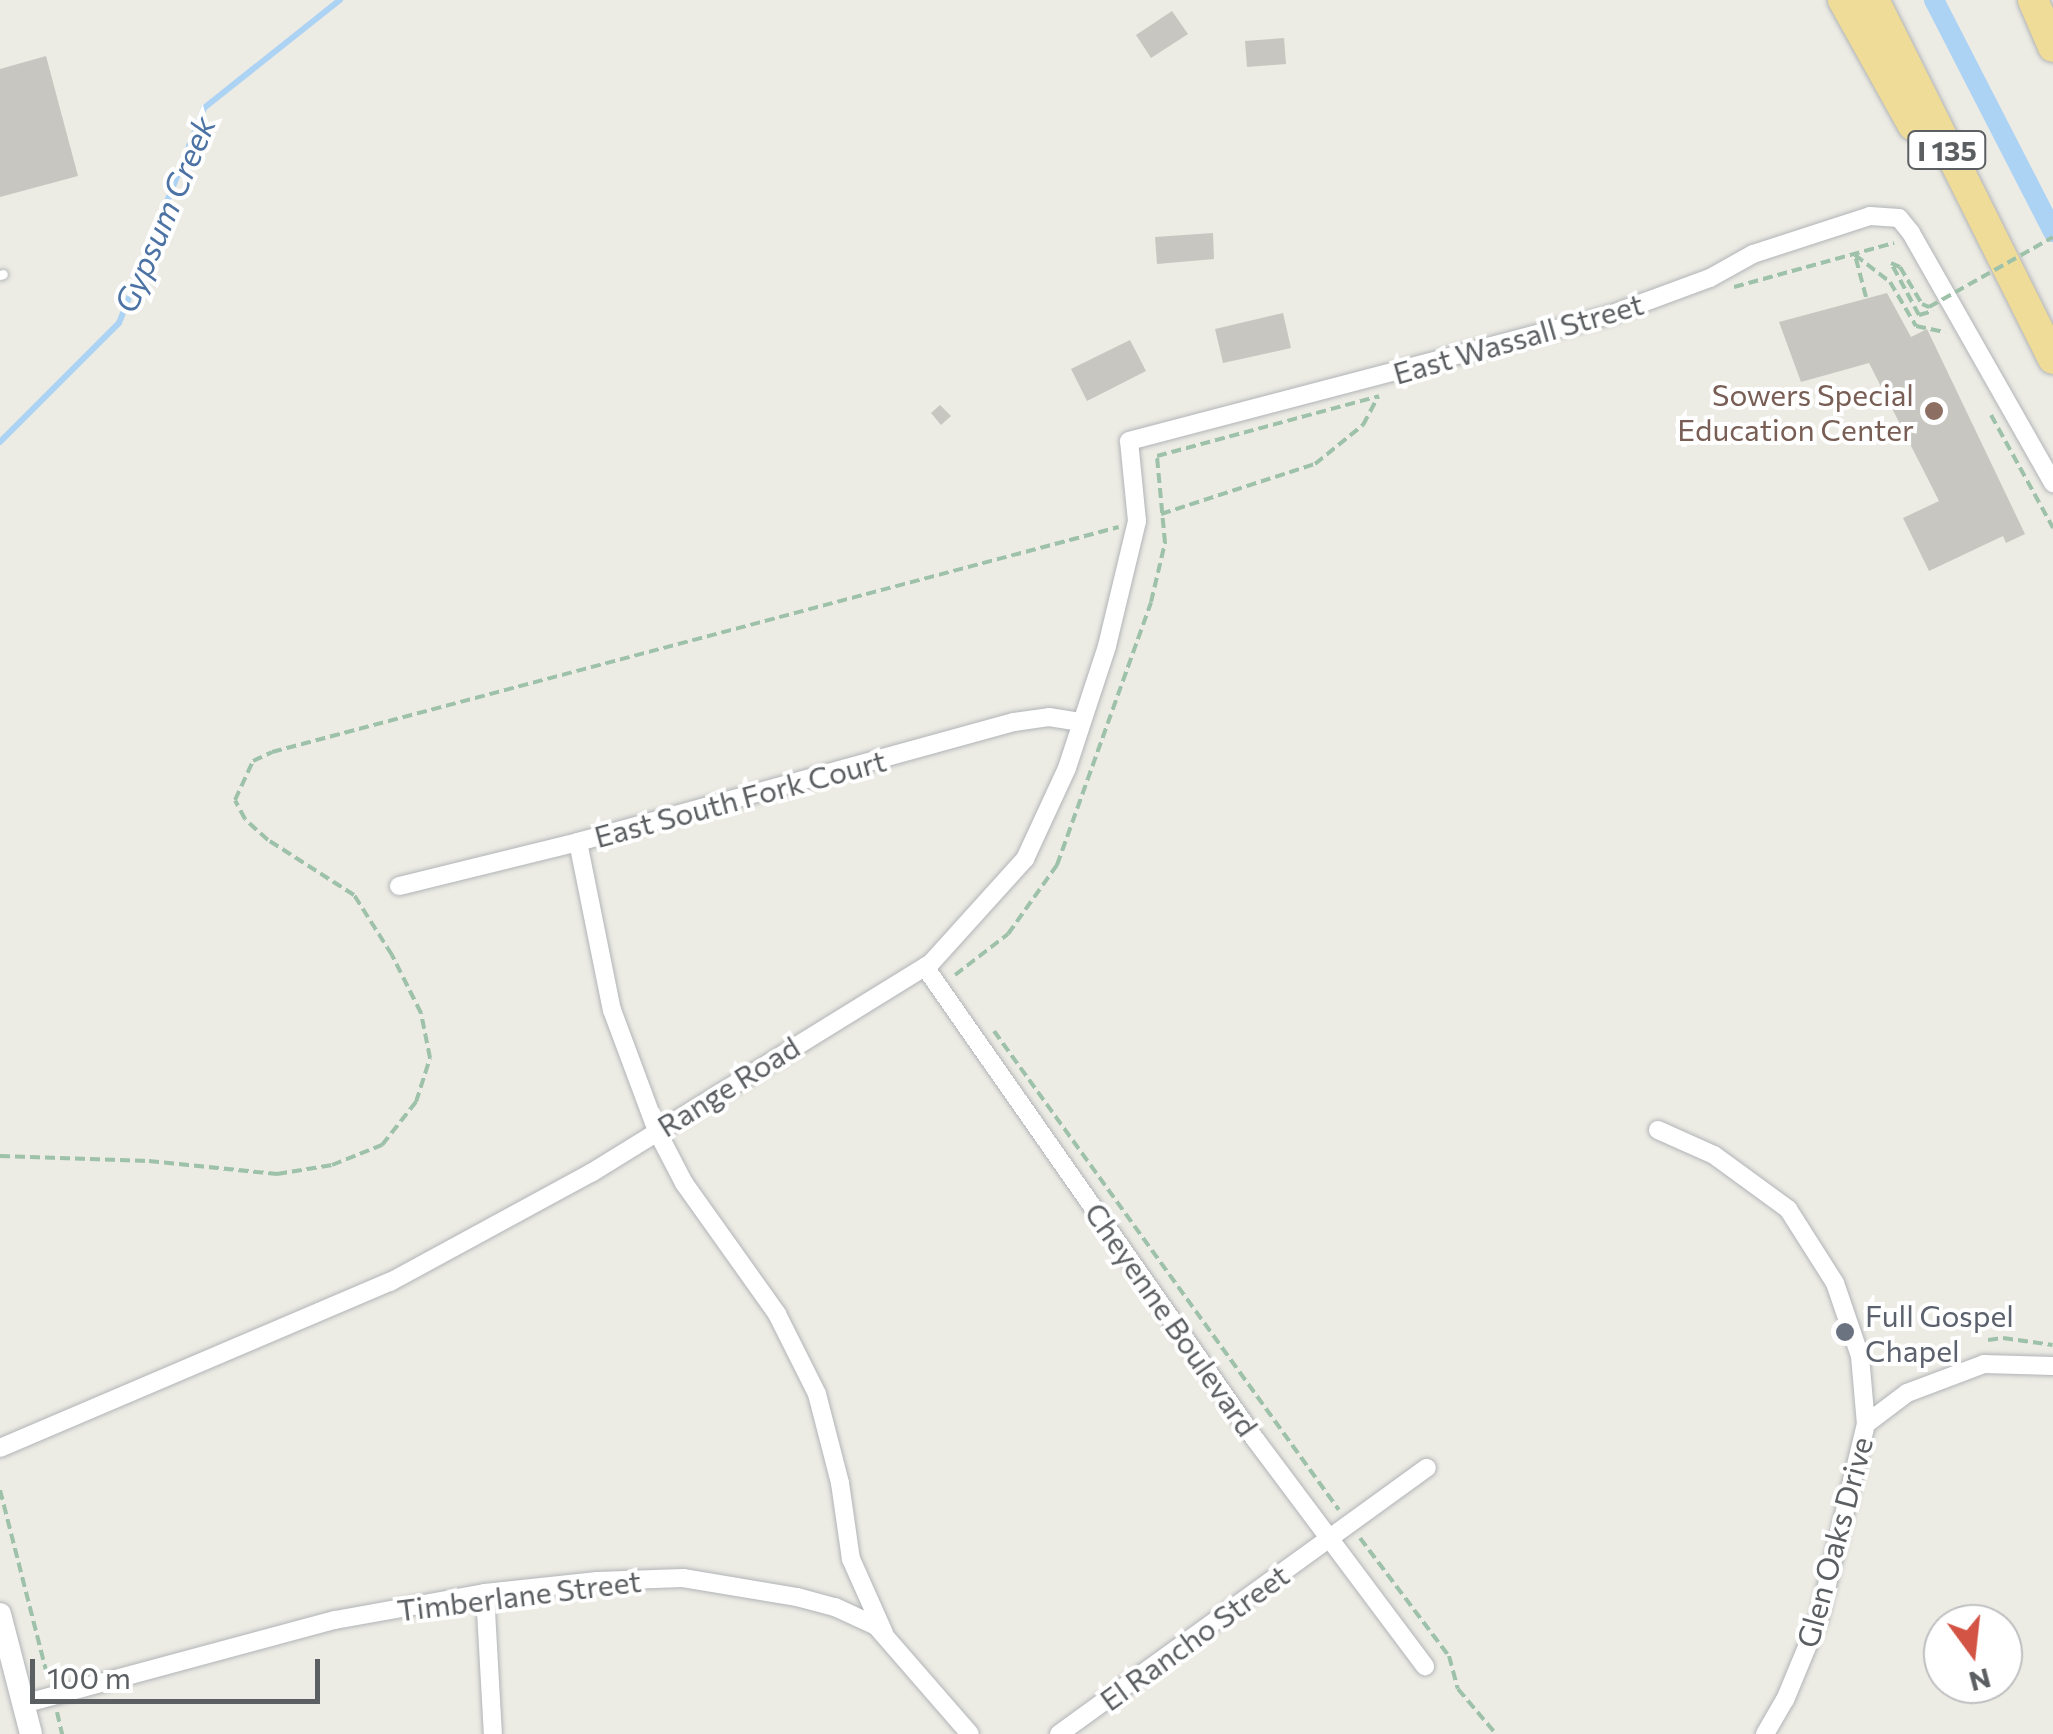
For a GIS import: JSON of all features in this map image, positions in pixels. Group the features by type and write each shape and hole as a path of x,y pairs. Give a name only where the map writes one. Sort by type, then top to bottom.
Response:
{"highway":[{"path":"1843,0 1961,210 2013,285"},
{"path":"2033,0 2053,47"},
{"name":"I 135","path":"1877,8 2053,359"}],"main road":[{"path":"0,1614 31,1734"}],"street":[{"name":"East Wassall Street","path":"1129,441 1378,389 1607,316 1710,278 1753,254 1870,216 1899,218 2053,483"},
{"name":"Range Road","path":"0,1448 390,1282 591,1173 925,967 1025,858 1067,768 1108,646 1137,521 1129,441"},
{"name":"East South Fork Court","path":"398,886 578,842 1014,722 1049,717 1082,722"},
{"path":"578,842 612,1010 657,1131 684,1183 777,1314 818,1394 840,1483 850,1559 887,1638"},
{"name":"Cheyenne Boulevard","path":"925,967 1329,1539 1425,1666"},
{"path":"1658,1130 1714,1155 1788,1209 1835,1283 1860,1356 1866,1424"},
{"name":"Glen Oaks Drive","path":"1765,1734 1785,1700 1819,1618 1866,1424 1908,1393 1984,1364 2053,1366"},
{"name":"El Rancho Street","path":"1059,1734 1427,1468"},
{"name":"Timberlane Street","path":"24,1704 334,1620 485,1593 596,1580 683,1578 835,1607 876,1626 970,1734"},
{"path":"485,1593 493,1734"}],"path":[{"path":"1922,286 1936,310 1918,315 1891,263 1900,267 1922,304 1929,308 2053,237"},
{"path":"1726,289 1898,242"},
{"path":"1855,255 1866,297"},
{"path":"1855,255 1890,282 1916,326 1944,330 1954,347"},
{"path":"0,1156 148,1161 277,1174 332,1165 382,1145 416,1102 430,1058 421,1013 392,955 354,895 268,840 244,819 234,800 253,761 272,752 1137,521 1315,464 1363,425 1378,389"},
{"path":"954,976 1008,934 1058,865 1152,602 1165,543 1157,456 1378,389"},
{"path":"1990,413 2053,528"},
{"path":"989,1023 1449,1656 1458,1689 1496,1734"},
{"path":"1988,1340 2003,1338 2053,1345"},
{"path":"0,1490 62,1734"}],"building":[{"path":"1172,11 1188,34 1151,58 1136,35"},
{"path":"1284,38 1286,64 1247,67 1245,41"},
{"path":"46,56 78,176 0,197 0,69"},
{"path":"1213,233 1214,259 1157,264 1155,237"},
{"path":"1887,293 1911,337 1927,329 2025,534 2006,543 2003,536 1929,571 1903,518 1939,501 1869,363 1801,382 1779,322"},
{"path":"1283,313 1291,348 1223,363 1215,329"},
{"path":"1130,340 1146,371 1087,401 1071,369"},
{"path":"940,405 951,416 941,425 931,413"}],"waterway":[{"name":"Gypsum Creek","path":"0,442 119,323 204,108 340,0"},
{"path":"1934,0 2053,232"}],"place":[{"name":"Sowers Special Education Center","path":"1934,411"},
{"name":"Full Gospel Chapel","path":"1845,1332"}]}
